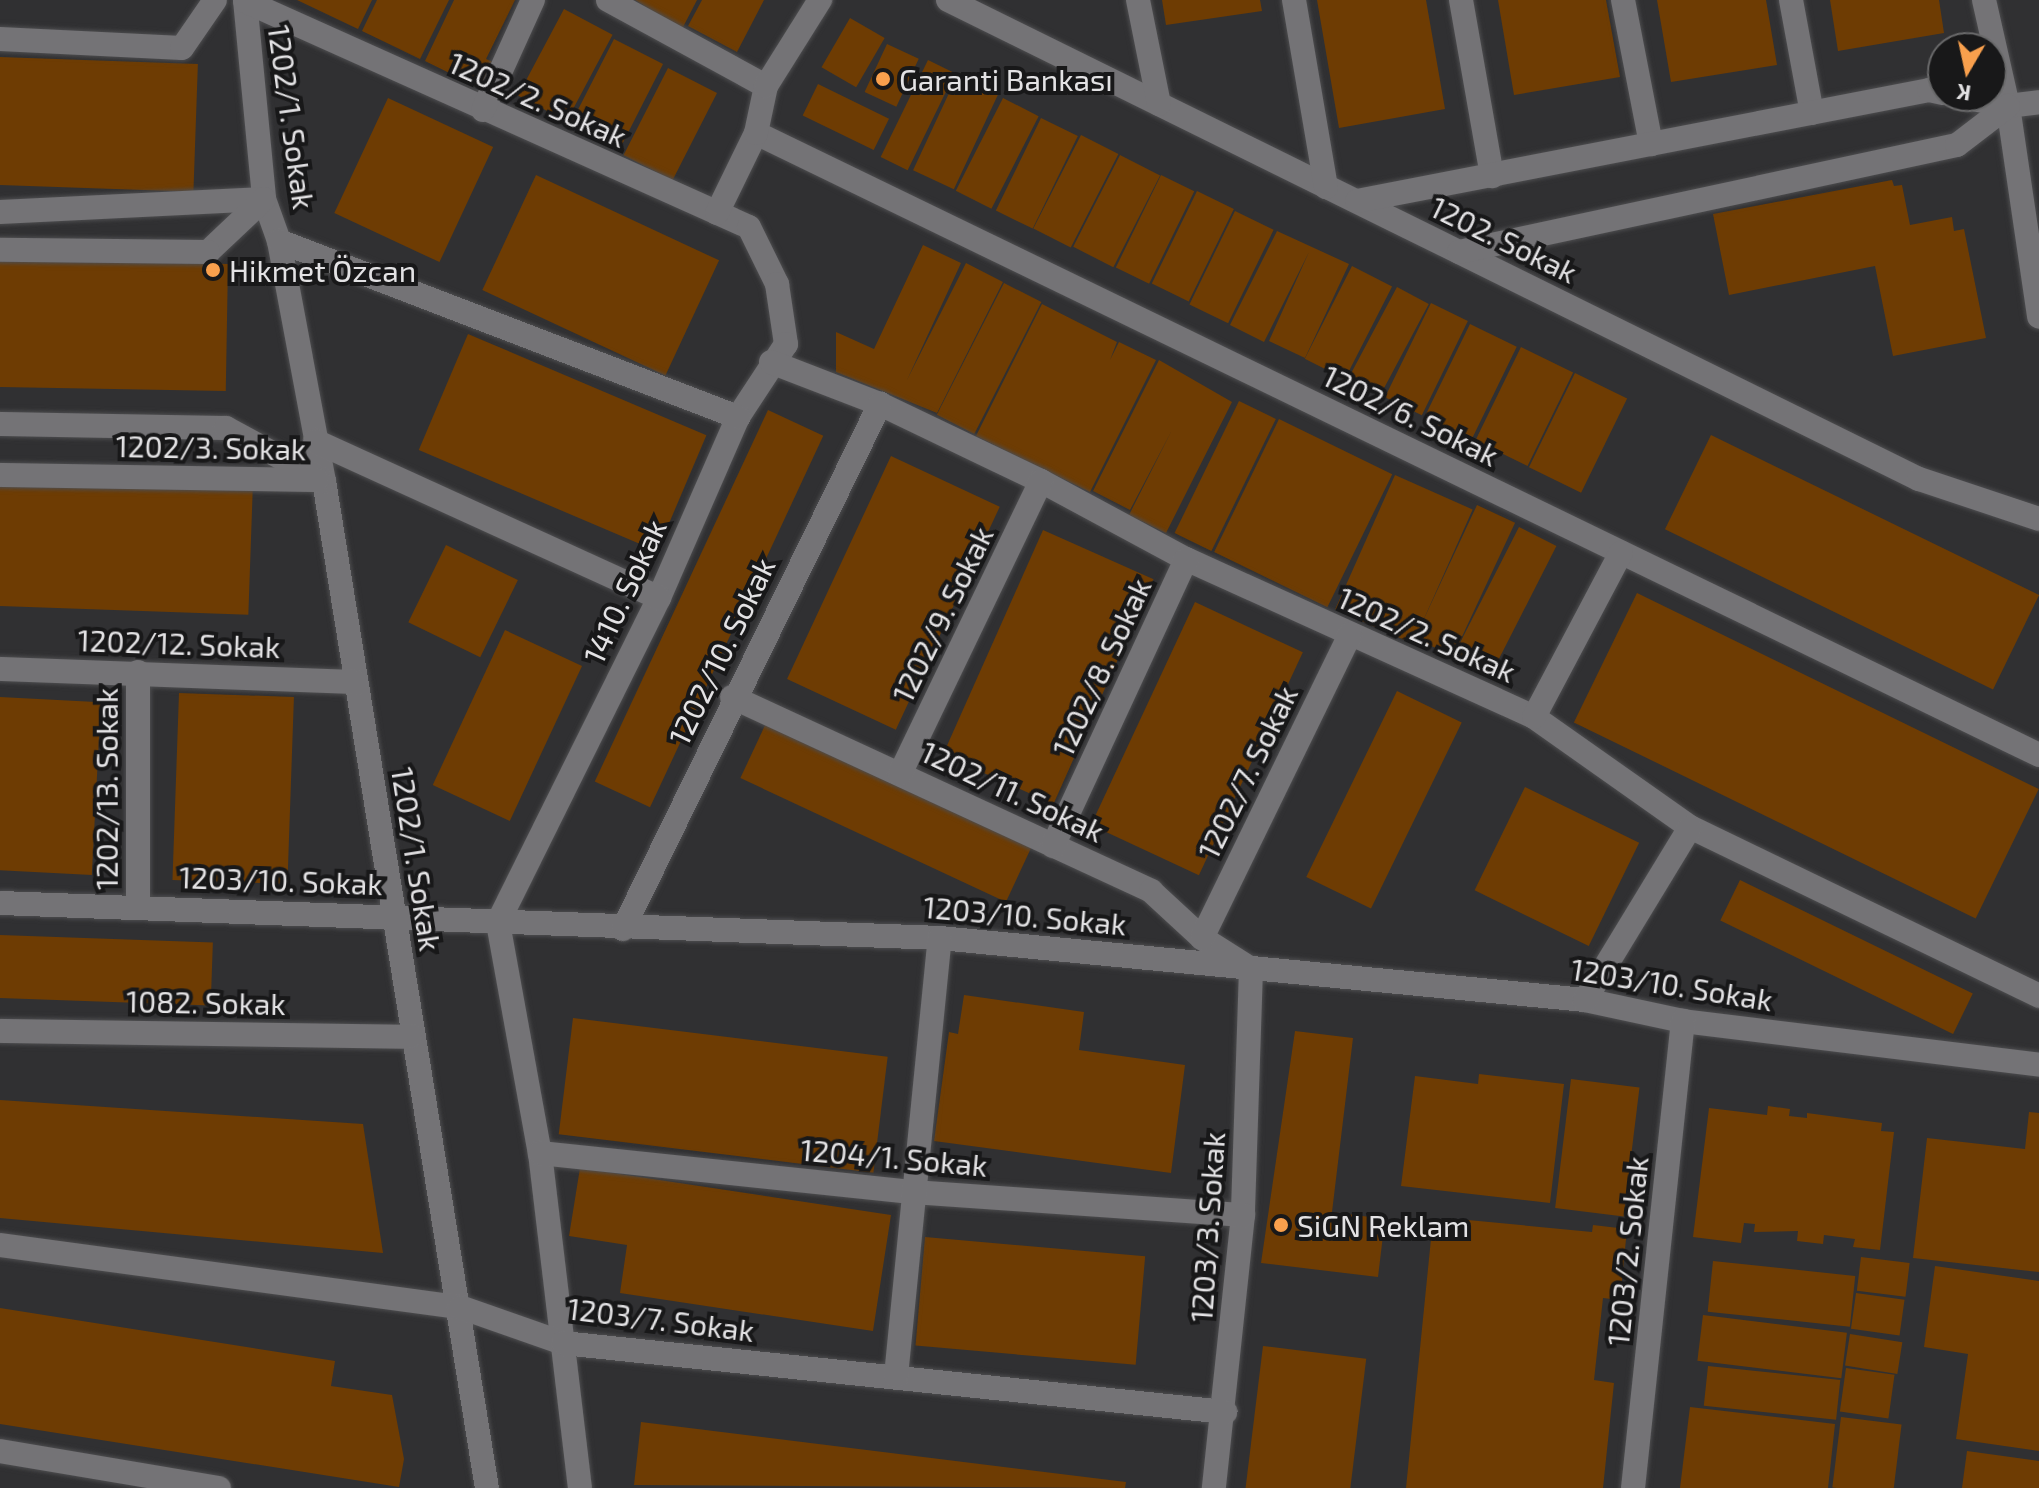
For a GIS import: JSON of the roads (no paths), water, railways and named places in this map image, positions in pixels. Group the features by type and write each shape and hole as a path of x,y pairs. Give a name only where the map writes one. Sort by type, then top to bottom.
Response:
{"street":[{"path":"0,39 182,48 215,0"},
{"name":"1202/2. Sokak","path":"245,0 483,110 749,227 777,284"},
{"name":"1202/1. Sokak","path":"245,0 264,199 279,241 324,481 396,916 410,1037 460,1307 487,1488"},
{"path":"483,110 533,0"},
{"path":"608,0 766,86"},
{"path":"717,213 756,133 766,86 820,0"},
{"name":"1202. Sokak","path":"948,0 1919,479 2039,519"},
{"path":"1138,0 1159,104"},
{"path":"1294,0 1326,187"},
{"path":"1461,0 1492,176"},
{"path":"1623,0 1651,144"},
{"path":"1791,0 1812,113"},
{"path":"1984,0 2008,106 2039,317"},
{"path":"1357,201 1927,90"},
{"path":"1459,252 1957,145 2008,106 2039,102"},
{"name":"1202/6. Sokak","path":"756,133 2039,755"},
{"path":"0,212 264,199"},
{"path":"0,250 208,252 264,199"},
{"name":"1202/1. Sokak","path":"279,241 738,417"},
{"name":"1410. Sokak","path":"498,923 659,598 738,417 771,362 786,344 777,284"},
{"name":"1202/2. Sokak","path":"771,362 880,404 1041,481 1186,559 1534,717 1690,827 2039,996"},
{"name":"1202/10. Sokak","path":"623,929 732,697 880,404"},
{"name":"1202/3. Sokak","path":"0,424 226,428 324,481"},
{"name":"1202/3. Sokak","path":"315,441 659,598"},
{"name":"1202/3. Sokak","path":"0,475 324,481"},
{"name":"1202/9. Sokak","path":"900,774 1041,481"},
{"path":"1534,717 1621,553"},
{"name":"1202/8. Sokak","path":"1053,846 1186,559"},
{"name":"1202/7. Sokak","path":"1202,938 1350,634"},
{"name":"1202/12. Sokak","path":"0,669 356,682"},
{"name":"1202/13. Sokak","path":"138,672 138,906"},
{"name":"1202/11. Sokak","path":"732,697 1151,891 1202,938 1251,969"},
{"path":"1585,1000 1690,827"},
{"name":"1203/10. Sokak","path":"0,903 396,916 623,929 940,938 1585,1000 1683,1021 2039,1065"},
{"path":"498,923 540,1153 580,1488"},
{"path":"896,1376 940,938"},
{"name":"1203/3. Sokak","path":"1214,1488 1225,1412 1243,1215 1251,969"},
{"name":"1203/2. Sokak","path":"1633,1488 1683,1021"},
{"name":"1082. Sokak","path":"0,1031 410,1037"},
{"name":"1204/1. Sokak","path":"540,1153 914,1192 1243,1215"},
{"name":"1203/7. Sokak","path":"0,1245 460,1307 563,1343 1225,1412"},
{"path":"0,1451 219,1488"}],"place":[{"name":"Garanti Bankası","path":"883,79"},
{"name":"Hikmet Özcan","path":"213,270"},
{"name":"SiGN Reklam","path":"1281,1225"}]}
